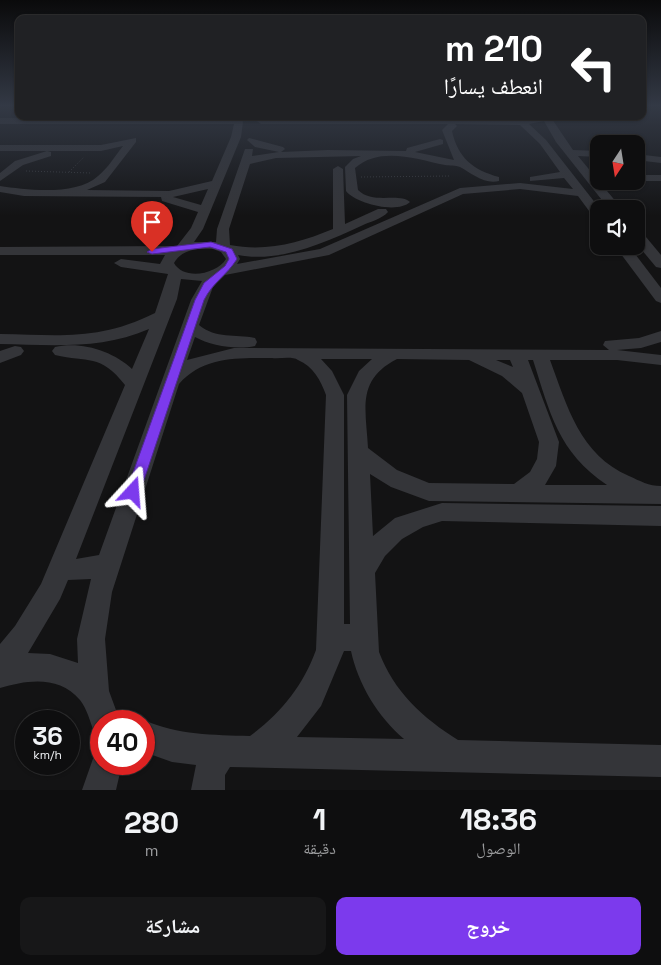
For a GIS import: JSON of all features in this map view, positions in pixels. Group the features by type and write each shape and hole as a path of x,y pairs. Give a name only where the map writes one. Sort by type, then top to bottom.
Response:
{"street":[{"path":"0,152 91,150 110,147 124,142"},
{"path":"58,194 78,190 104,176 136,142"},
{"path":"104,176 115,180 139,142"},
{"path":"0,665 25,636 40,613 62,564 172,290 172,271 168,259 194,236 232,142"},
{"path":"224,248 223,228 253,142"},
{"path":"258,142 258,145 281,152 308,154 406,152 426,148 439,142"},
{"path":"443,142 451,176"},
{"path":"444,142 468,170 495,179 596,200"},
{"path":"541,142 590,205"},
{"path":"560,142 590,174"},
{"path":"0,152 91,150 117,160"},
{"path":"0,152 4,160 5,170 36,157 56,152"},
{"path":"245,162 256,157 281,152 406,152 448,162 460,162"},
{"path":"308,154 330,160 346,170 352,191 361,198 379,202 518,183 567,174"},
{"path":"339,231 346,170 357,160 376,154"},
{"path":"645,155 661,154"},
{"path":"571,155 590,158"},
{"path":"645,157 661,160"},
{"path":"581,166 590,162"},
{"path":"645,167 661,167"},
{"path":"645,178 661,178"},
{"path":"0,262 123,258 204,245 268,257 310,255 336,247 437,194 470,180 495,179"},
{"path":"0,189 22,196 168,197 216,183"},
{"path":"115,184 122,190 136,194"},
{"path":"0,201 22,196 58,194 136,194 168,197 204,210"},
{"path":"0,251 123,258 197,277 308,244 412,198"},
{"path":"645,245 661,264"},
{"path":"105,710 91,639 94,615 108,565 170,382 203,292 221,271 228,267 233,259 232,254 224,248"},
{"path":"629,255 661,298"},
{"path":"5,353 84,345 120,334 162,316"},
{"path":"190,326 202,336 235,347 300,353 540,355 630,350 641,343 661,336"},
{"path":"0,339 84,345 119,365 134,384"},
{"path":"170,382 178,373 190,365 235,347 630,350 661,360"},
{"path":"300,353 320,366 346,395 357,449 363,630 365,652 371,674 385,698 404,720 426,739 453,756"},
{"path":"254,752 283,730 296,717 312,696 323,673 330,650 346,395 358,384 365,374 384,359 396,354"},
{"path":"466,354 508,372 530,390"},
{"path":"517,355 549,442 550,454 548,466 541,477 518,494"},
{"path":"540,355 568,433 588,462 606,475 656,495"},
{"path":"357,449 379,471 442,502 661,516"},
{"path":"361,577 370,555 384,538 402,524 423,516 442,502 518,494 656,495"},
{"path":"62,564 66,568 78,570 108,565"},
{"path":"330,629 340,637 346,638 358,635 363,630"},
{"path":"0,674 36,666 59,669 78,678 104,710"},
{"path":"155,741 184,748 221,751 661,761"},
{"path":"208,790 209,772 221,751"},
{"path":"99,790 103,775"}],"path":[{"path":"69,172 91,150"},
{"path":"5,170 69,172 104,176"},
{"path":"346,170 451,176"}],"route":[{"path":"133,492 199,300 207,285 221,271 228,267 233,259 232,254 223,247 211,245 197,245 179,250 152,252"}]}
